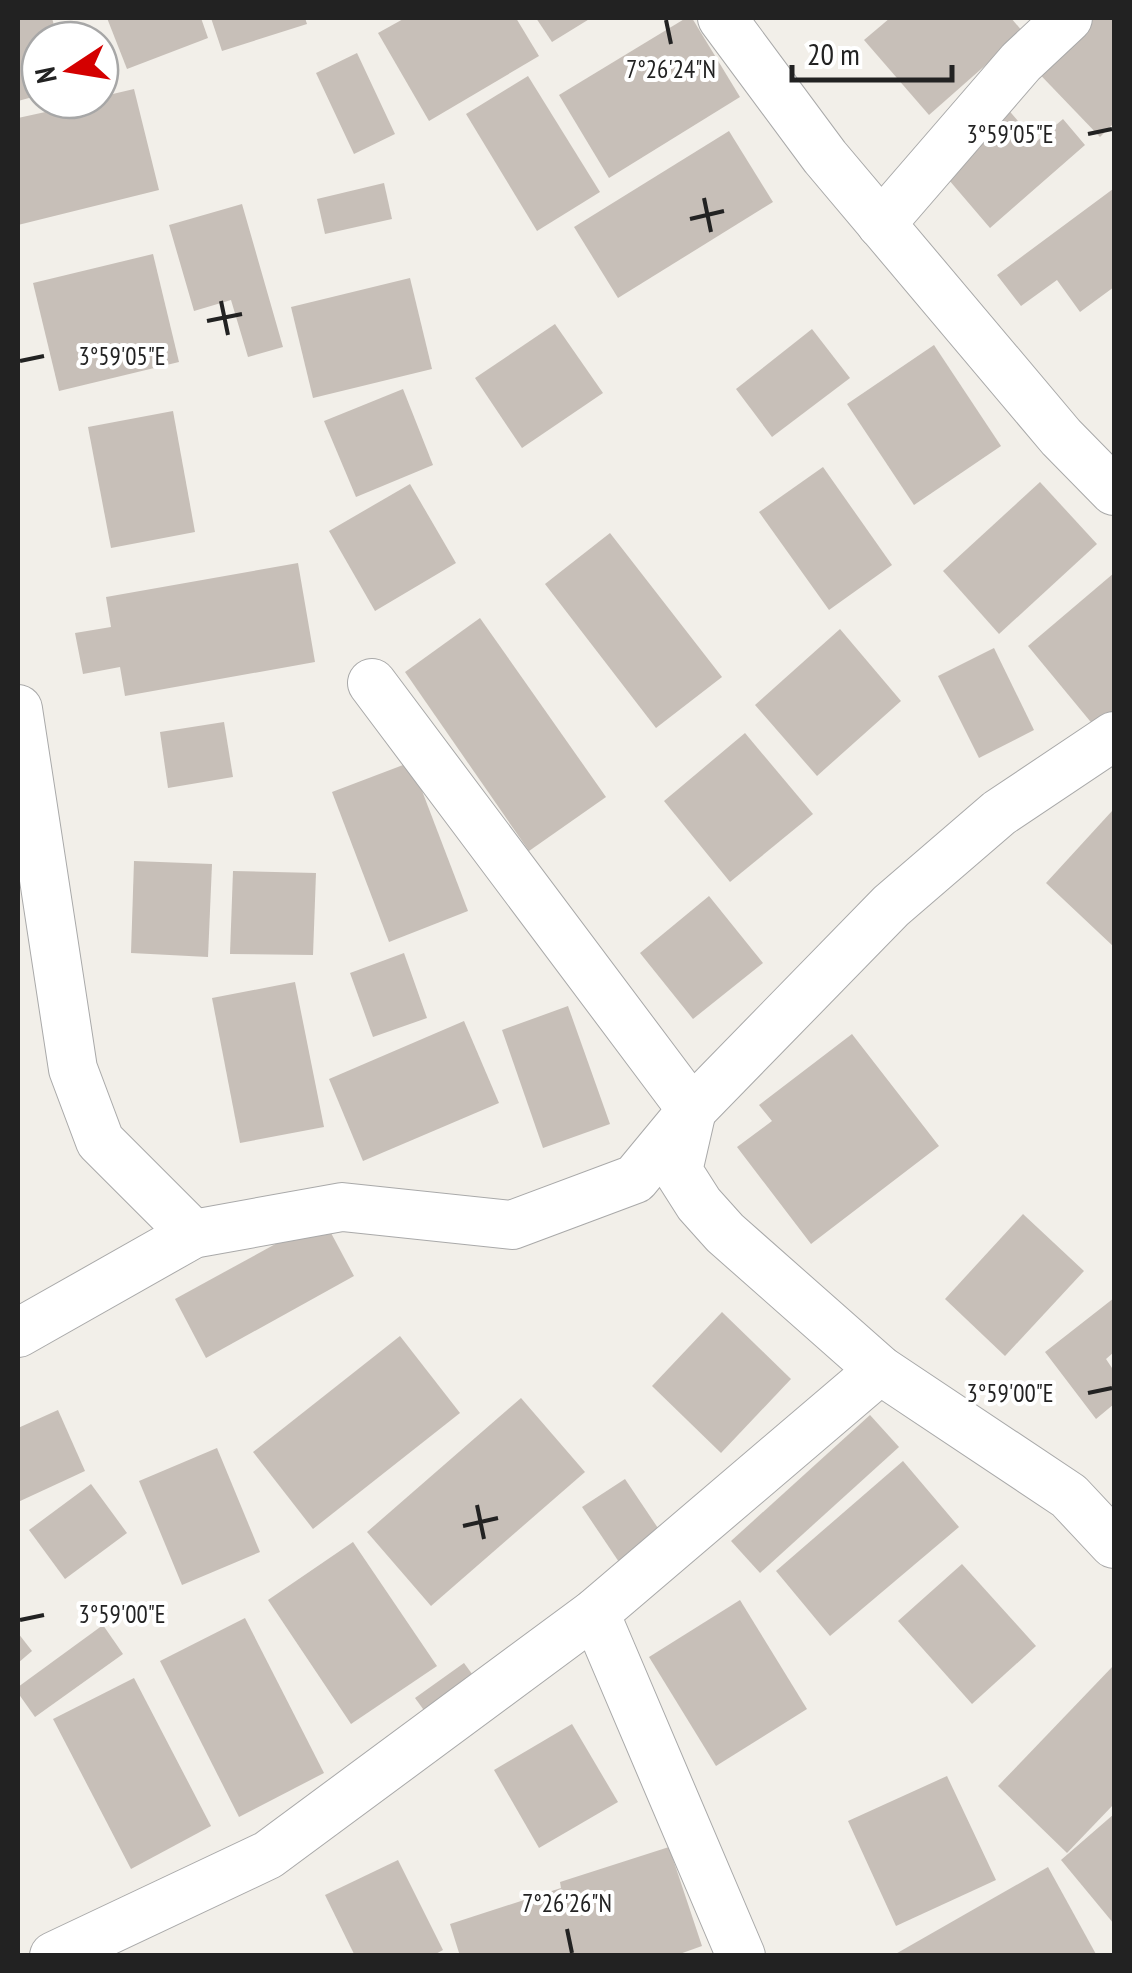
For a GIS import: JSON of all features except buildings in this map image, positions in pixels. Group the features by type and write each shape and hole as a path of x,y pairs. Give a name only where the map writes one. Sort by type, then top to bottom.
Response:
{"street":[{"path":"722,18 824,157 1061,437 1114,491"},
{"path":"882,224 1021,62 1068,18"},
{"path":"372,682 692,1110 678,1171 700,1204 725,1233 880,1370 1069,1496 1114,1544"},
{"path":"18,709 73,1069 100,1141 193,1234"},
{"path":"18,1333 193,1234 342,1208 512,1224 635,1178 692,1110 891,906 1000,813 1114,736"},
{"path":"54,1956 268,1855 595,1613 880,1370"},
{"path":"595,1613 741,1956"}]}
